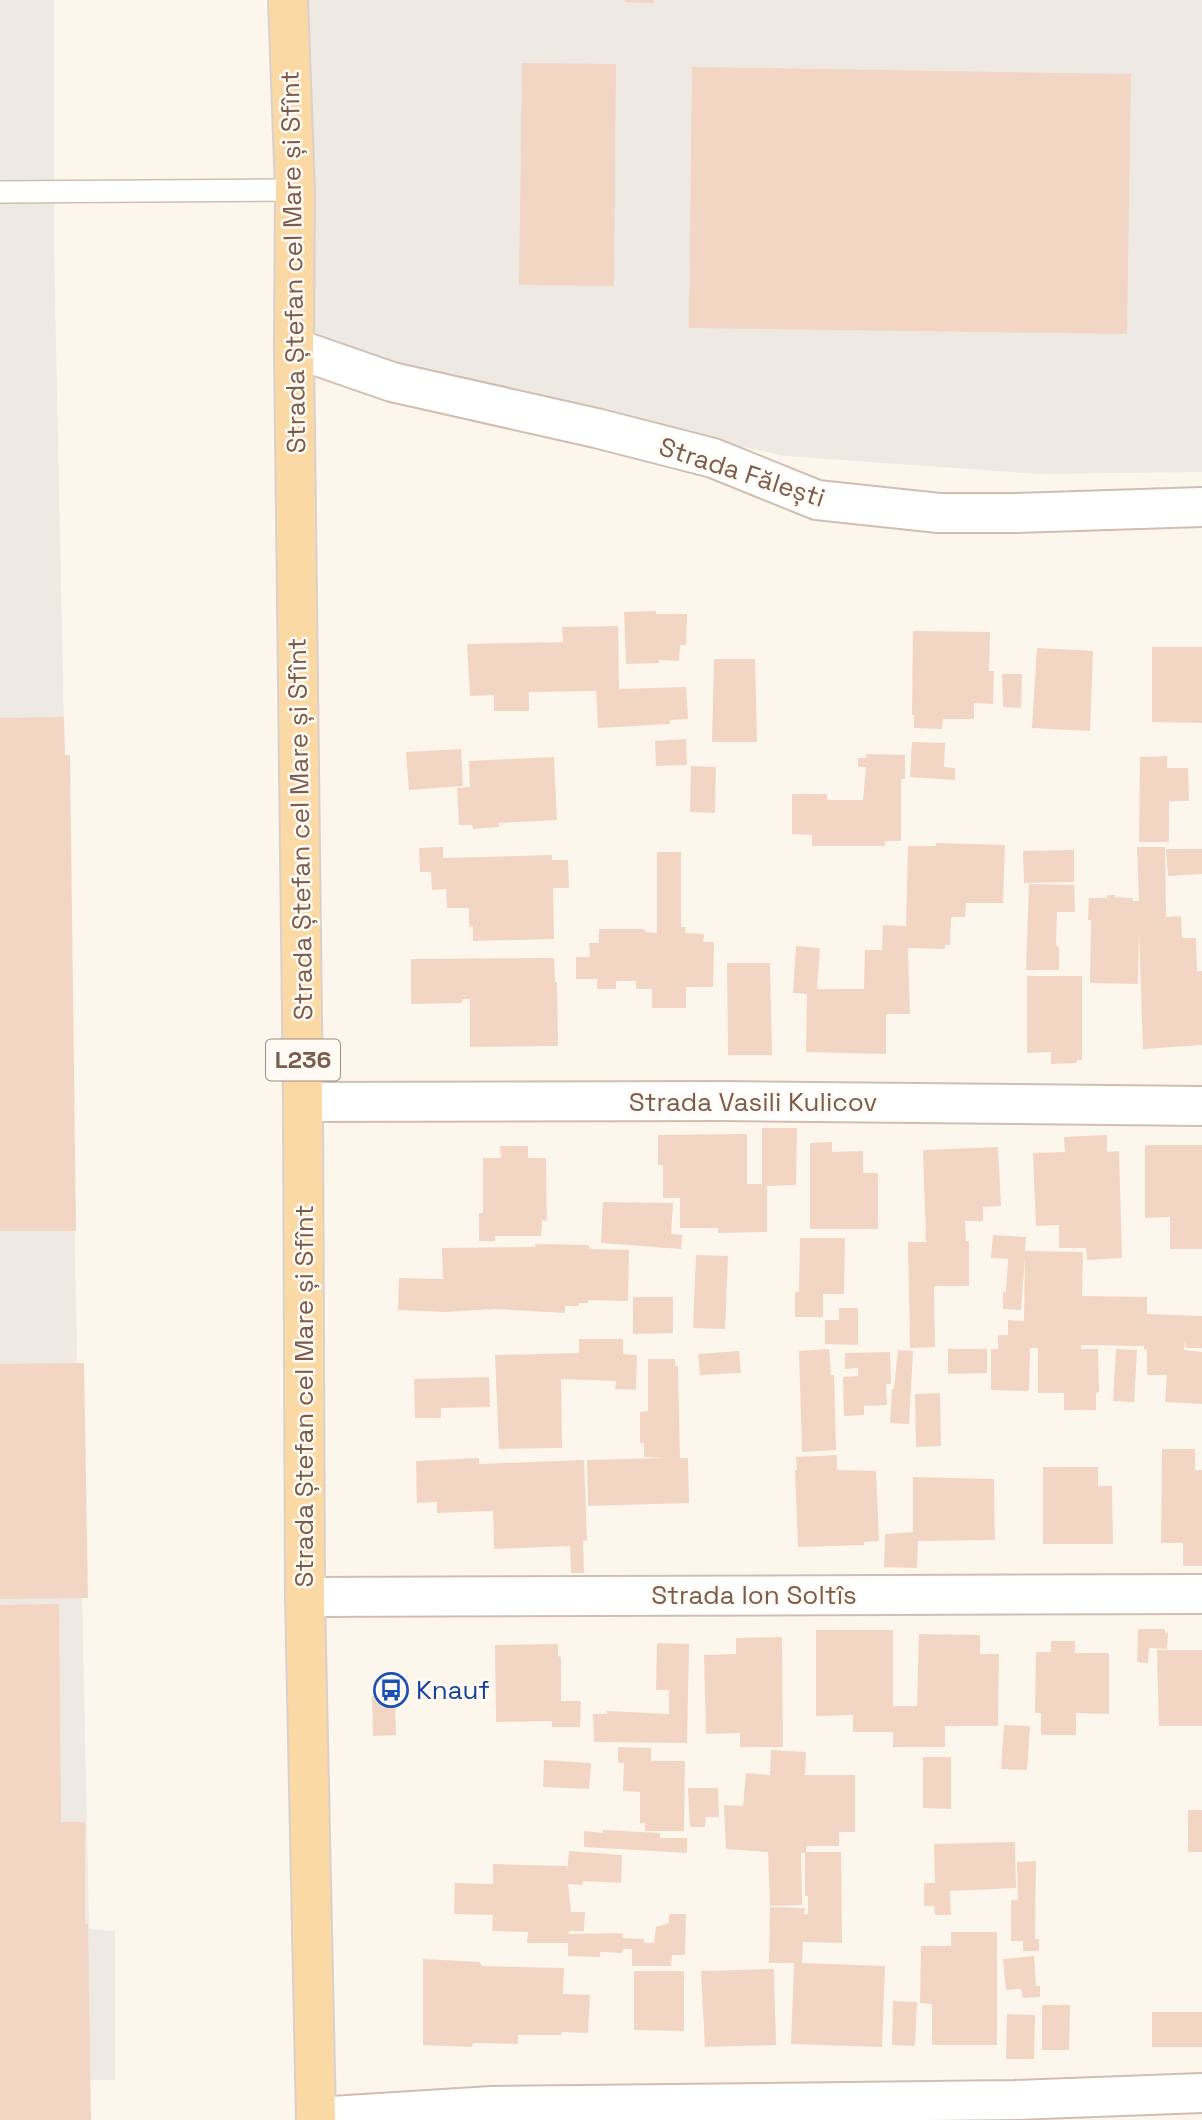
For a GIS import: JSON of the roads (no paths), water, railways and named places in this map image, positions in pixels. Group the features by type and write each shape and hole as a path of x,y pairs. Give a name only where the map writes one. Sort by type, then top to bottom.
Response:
{"main road":[{"name":"Strada Ștefan cel Mare și Sfînt","path":"288,0 295,190 294,348 303,1102 305,1597 316,2118"}],"street":[{"name":"Strada Fălești","path":"294,348 392,382 596,428 713,458 817,500 939,513 1202,507"},
{"name":"Strada Vasili Kulicov","path":"303,1102 724,1101 1202,1106"},
{"name":"Strada Ion Soltîs","path":"305,1597 1202,1594"},
{"path":"316,2118 492,2106 1015,2100 1202,2093"}],"lane":[{"path":"0,192 295,190"}],"place":[{"name":"Knauf","path":"391,1690"}]}
